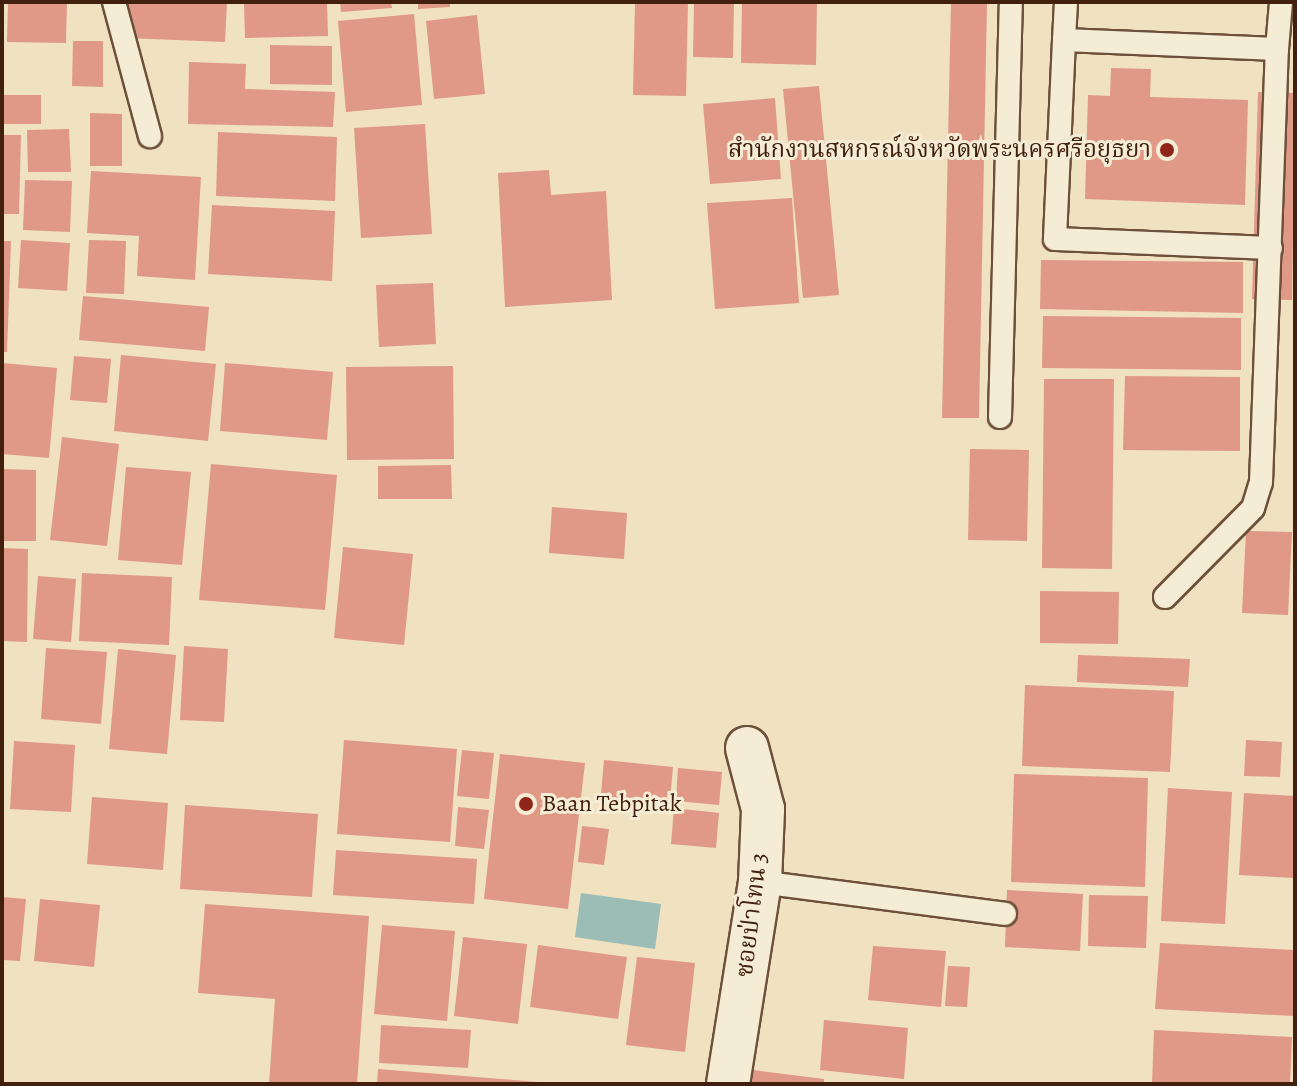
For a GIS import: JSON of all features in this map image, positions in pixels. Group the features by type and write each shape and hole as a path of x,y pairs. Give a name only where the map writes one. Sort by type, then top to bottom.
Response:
{"street":[{"name":"ซอยป่าโทน 3","path":"728,1084 760,882 763,809 747,748"}],"lane":[{"path":"114,2 150,136"},
{"path":"1000,417 1011,2"},
{"path":"1066,2 1055,239 1271,248"},
{"path":"1165,597 1253,508 1261,482 1281,2"},
{"path":"1064,40 1277,49"},
{"path":"760,882 1005,914"}],"water":[{"path":"581,893 661,904 655,949 575,937"}],"building":[{"path":"8,2 67,2 66,43 7,42"},
{"path":"128,2 227,2 225,42 126,38"},
{"path":"244,2 327,2 328,36 245,38"},
{"path":"340,2 391,2 392,8 341,12"},
{"path":"418,2 450,2 450,7 418,9"},
{"path":"635,2 688,2 686,96 633,95"},
{"path":"694,2 734,2 733,58 693,57"},
{"path":"742,2 817,2 816,65 741,63"},
{"path":"951,2 987,2 979,418 942,418"},
{"path":"414,14 422,105 346,112 338,21"},
{"path":"477,15 485,94 434,99 426,21"},
{"path":"73,41 103,41 103,87 72,86"},
{"path":"270,45 332,46 332,85 270,84"},
{"path":"189,62 246,64 245,89 335,92 333,127 188,124"},
{"name":"สํานักงานสหกรณ์จังหวัดพระนครศรีอยุธยา","path":"1111,68 1151,69 1150,97 1248,100 1245,205 1085,199 1088,95 1110,96"},
{"path":"819,86 839,295 803,298 783,89"},
{"path":"1258,92 1295,93 1292,300 1252,299"},
{"path":"2,95 41,95 41,124 2,124"},
{"path":"775,98 781,179 710,184 703,104"},
{"path":"90,113 122,114 122,166 90,166"},
{"path":"425,124 432,234 361,238 354,128"},
{"path":"69,129 71,172 28,172 27,130"},
{"path":"218,132 337,137 335,201 216,196"},
{"path":"2,135 21,135 19,214 2,214"},
{"path":"549,170 551,195 606,191 612,300 505,307 498,173"},
{"path":"91,171 201,177 195,280 137,276 139,236 87,233"},
{"path":"25,180 72,181 70,232 23,230"},
{"path":"792,198 799,303 715,309 707,203"},
{"path":"212,205 335,211 332,281 208,274"},
{"path":"21,240 70,243 67,291 18,288"},
{"path":"89,240 126,241 124,294 86,293"},
{"path":"2,241 11,241 7,352 2,352"},
{"path":"1041,260 1243,262 1243,313 1040,309"},
{"path":"433,283 436,344 379,347 376,285"},
{"path":"83,296 209,307 205,351 79,340"},
{"path":"1043,316 1241,318 1241,370 1042,368"},
{"path":"121,355 216,364 208,441 114,431"},
{"path":"74,356 111,359 107,403 70,400"},
{"path":"2,363 57,368 49,458 2,454"},
{"path":"225,363 333,372 327,440 220,431"},
{"path":"453,366 454,459 347,460 346,367"},
{"path":"1125,376 1240,377 1240,451 1123,450"},
{"path":"1044,379 1114,379 1112,569 1042,568"},
{"path":"62,437 119,444 107,546 50,540"},
{"path":"970,449 1029,450 1027,541 968,540"},
{"path":"211,464 337,475 325,610 199,600"},
{"path":"451,465 452,499 378,499 378,466"},
{"path":"126,467 191,472 182,565 118,560"},
{"path":"2,469 36,470 36,541 2,541"},
{"path":"552,507 627,513 624,559 549,553"},
{"path":"1246,531 1292,532 1288,615 1242,613"},
{"path":"343,547 413,554 404,645 334,638"},
{"path":"2,548 28,549 27,642 2,641"},
{"path":"82,573 172,577 169,645 79,641"},
{"path":"38,576 76,579 71,642 33,639"},
{"path":"1040,591 1119,592 1118,644 1040,643"},
{"path":"184,646 228,649 224,722 180,720"},
{"path":"46,648 107,652 101,724 41,719"},
{"path":"118,649 176,655 167,754 109,749"},
{"path":"1078,655 1190,659 1188,687 1077,682"},
{"path":"1025,685 1174,691 1170,772 1022,766"},
{"path":"344,740 457,749 450,842 337,834"},
{"path":"1246,740 1282,742 1280,777 1244,776"},
{"path":"14,741 75,745 71,812 10,809"},
{"path":"462,750 494,753 489,799 457,796"},
{"path":"500,754 585,763 568,909 484,899"},
{"path":"604,760 673,767 669,812 600,805"},
{"path":"678,768 722,772 719,805 676,801"},
{"path":"1014,774 1148,778 1145,887 1011,882"},
{"path":"1168,788 1232,792 1225,924 1161,921"},
{"path":"1244,793 1295,796 1295,878 1239,875"},
{"path":"92,797 168,803 163,870 87,864"},
{"path":"185,805 318,814 312,897 180,889"},
{"path":"458,807 489,810 484,849 455,846"},
{"path":"674,808 719,813 716,848 671,844"},
{"path":"582,826 609,829 604,865 578,862"},
{"path":"336,850 477,859 474,904 333,895"},
{"path":"1007,890 1083,894 1080,951 1005,947"},
{"path":"1089,895 1148,896 1146,948 1088,946"},
{"path":"2,897 26,899 20,961 2,960"},
{"path":"40,899 100,905 94,967 34,961"},
{"path":"205,904 369,916 357,1084 269,1084 275,999 198,993"},
{"path":"382,925 455,931 447,1021 374,1014"},
{"path":"463,937 527,944 518,1024 454,1016"},
{"path":"1160,943 1295,950 1293,1016 1155,1009"},
{"path":"538,945 627,957 618,1019 530,1007"},
{"path":"873,946 946,951 941,1007 868,1000"},
{"path":"637,957 695,963 685,1052 626,1045"},
{"path":"948,966 970,967 967,1007 945,1006"},
{"path":"824,1020 908,1028 904,1079 820,1070"},
{"path":"381,1025 471,1030 468,1068 379,1063"},
{"path":"1154,1030 1292,1037 1290,1084 1152,1084"},
{"path":"378,1069 538,1082 538,1084 377,1084"},
{"path":"753,1070 824,1079 824,1084 751,1084"}],"place":[{"name":"สํานักงานสหกรณ์จังหวัดพระนครศรีอยุธยา","path":"1167,150"},
{"name":"Baan Tebpitak","path":"526,804"}]}
